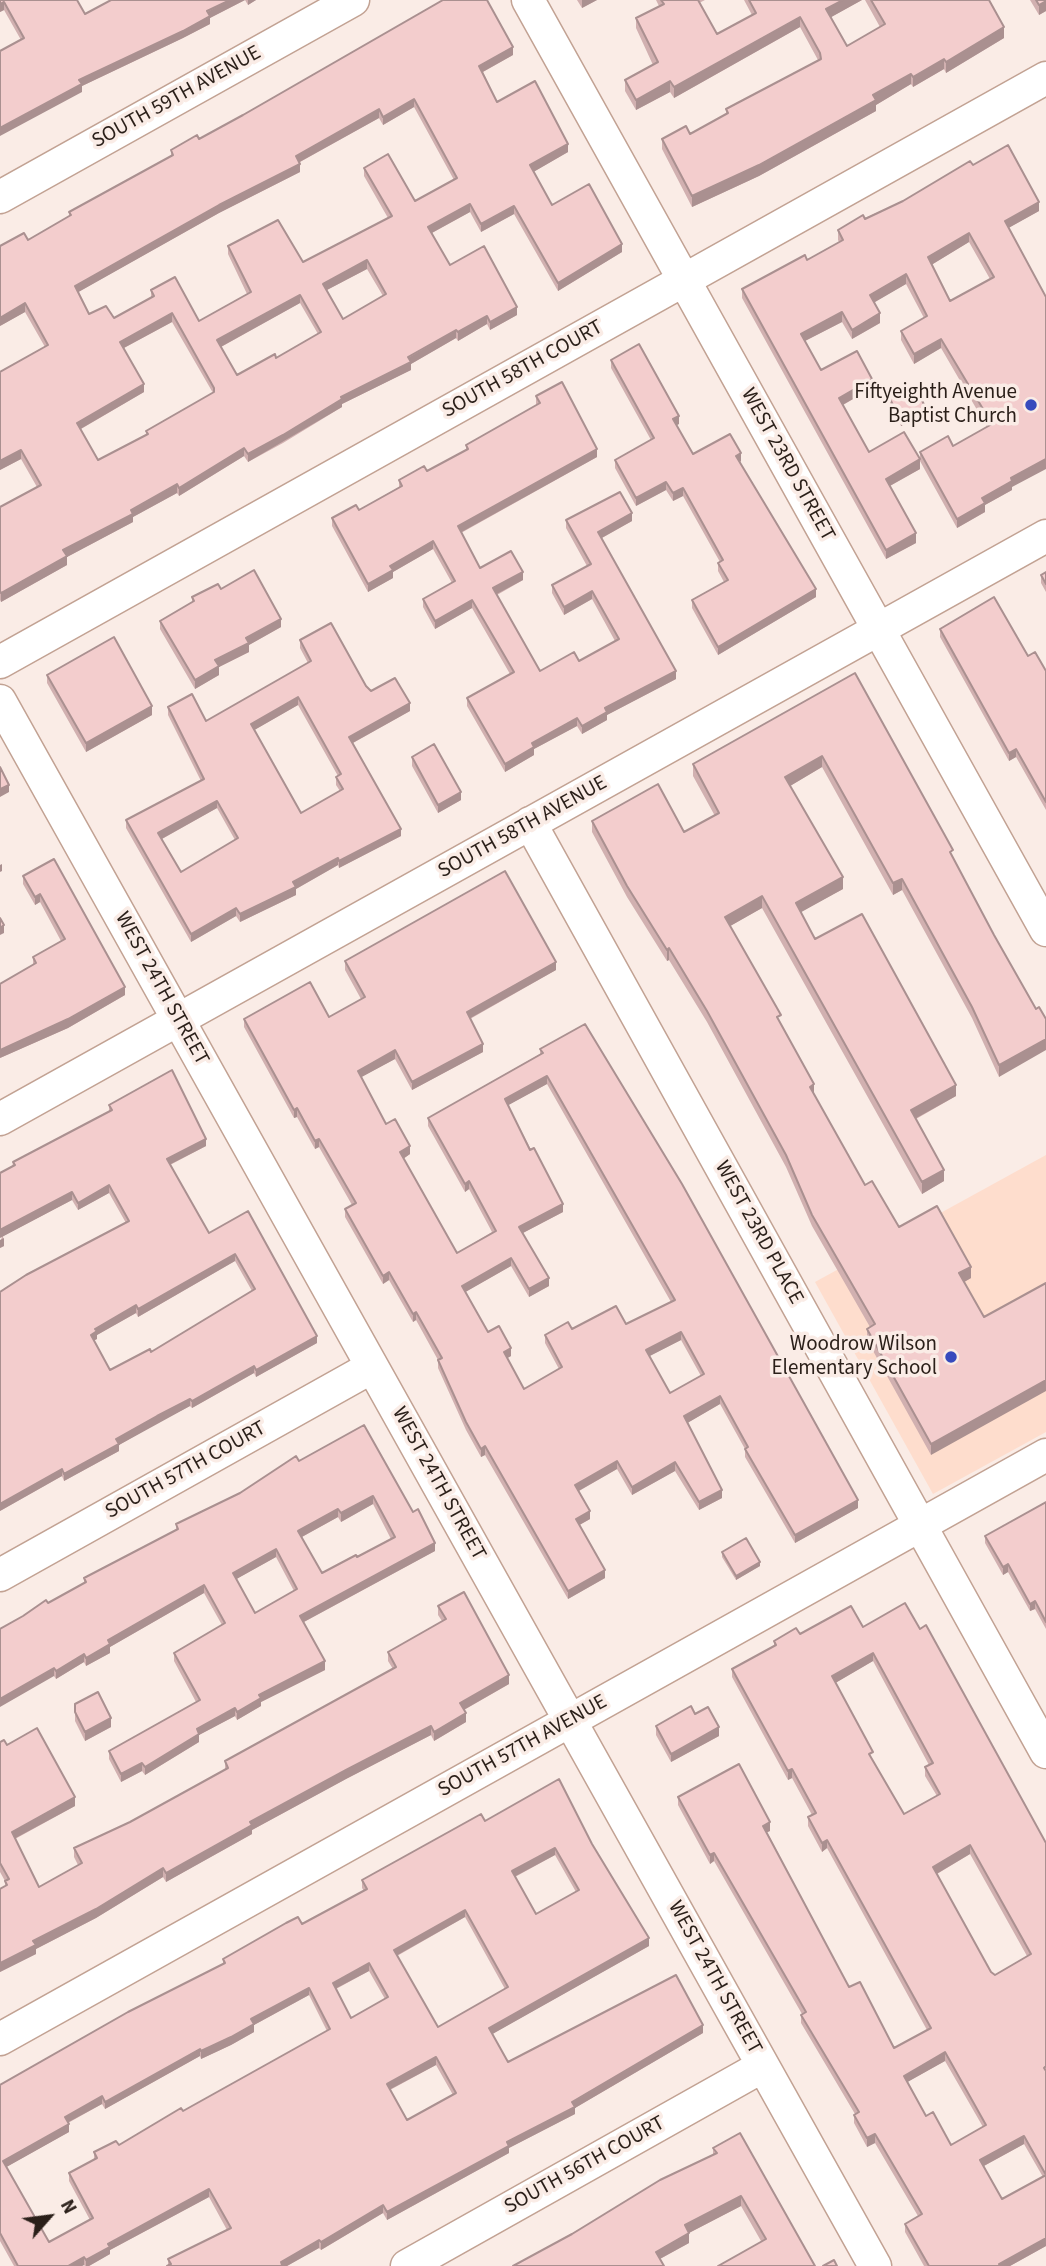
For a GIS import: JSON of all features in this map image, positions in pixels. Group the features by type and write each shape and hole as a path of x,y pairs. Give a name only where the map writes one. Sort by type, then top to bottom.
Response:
{"street":[{"name":"SOUTH 59TH AVENUE","path":"0,197 353,0"},
{"name":"WEST 23RD STREET","path":"528,0 1046,930"},
{"name":"SOUTH 58TH COURT","path":"0,662 1046,78"},
{"name":"SOUTH 58TH AVENUE","path":"0,1119 1046,536"},
{"name":"WEST 24TH STREET","path":"0,701 875,2266"},
{"name":"WEST 23RD PLACE","path":"530,823 1046,1752"},
{"name":"SOUTH 57TH COURT","path":"0,1575 372,1367"},
{"name":"SOUTH 57TH AVENUE","path":"0,2039 1046,1455"},
{"name":"SOUTH 56TH COURT","path":"407,2266 763,2066"}],"shaded area":[{"name":"Woodrow Wilson Elementary School","path":"1046,1155 1046,1432 933,1494 815,1282"}],"building":[{"path":"0,0 77,0 85,14 111,0 230,0 207,11 210,16 79,80 82,84 0,128 0,51 24,38 4,2 0,4"},
{"path":"443,0 487,0 513,47 479,66 497,102 535,81 568,144 530,165 552,205 589,184 622,244 558,283 514,206 481,224 470,204 428,227 450,265 484,246 517,307 490,322 487,316 458,332 456,330 408,357 411,362 341,397 342,399 283,435 248,454 244,448 179,488 177,484 131,510 133,514 63,550 67,556 1,593 0,507 41,485 21,450 0,461 0,372 48,345 25,303 0,318 0,246 24,233 28,240 71,215 69,212 173,155 171,150 197,135 199,139","holes":["414,99 457,178 415,201 388,154 364,168 392,216 303,262 278,220 228,246 251,292 199,321 175,277 151,290 154,296 114,318 106,306 89,314 75,286 219,205 300,164 296,156 379,109 383,117","367,260 386,294 343,319 323,284","300,295 321,332 276,358 275,354 237,375 217,340","172,313 214,392 146,431 148,434 98,460 77,423 144,384 120,342"]},
{"path":"661,0 698,0 717,34 756,13 749,0 843,0 826,9 847,46 885,24 871,0 989,0 1004,27 946,62 944,59 873,95 876,100 759,165 692,196 662,139 686,126 690,134 728,113 726,109 821,59 800,17 674,87 670,81 636,100 625,80 658,62 636,18 664,4"},
{"path":"1008,145 1039,202 1005,221 1046,297 1046,459 1011,478 1012,481 982,498 985,503 957,519 920,452 948,436 953,446 992,424 941,339 914,354 901,331 927,316 906,274 870,295 880,313 852,330 842,312 801,334 821,370 857,351 872,379 839,398 869,452 904,432 920,459 886,479 916,533 886,550 742,289 805,255 807,260 843,240 838,230 863,215 865,219 903,201 970,161 973,165","holes":["969,233 994,277 950,301 928,257"]},
{"path":"639,344 679,416 673,419 693,454 730,434 741,453 736,456 816,589 718,647 692,600 728,580 718,563 723,560 683,488 673,493 666,482 636,498 615,460 654,438 611,360"},
{"path":"562,382 597,449 458,526 480,568 511,551 523,572 493,588 540,671 574,652 579,661 619,639 592,591 564,607 552,585 591,564 566,520 620,492 632,513 598,532 676,671 605,708 607,712 582,726 577,718 532,743 534,747 505,764 467,698 514,672 472,600 435,621 423,599 455,581 433,541 390,566 393,570 368,584 332,518 356,505 359,510 402,486 399,480 424,466 427,471 468,449 466,445 540,403 536,396"},
{"path":"914,386 926,408 901,421 890,399"},
{"path":"254,570 281,619 246,638 249,643 215,660 219,666 195,680 160,621 194,601 192,597 218,584 221,589"},
{"path":"994,597 1028,656 1035,652 1046,671 1046,802 1016,749 1009,753 940,629"},
{"path":"331,623 366,686 371,691 395,678 410,703 349,737 401,829 293,882 296,887 240,914 236,908 191,934 126,820 204,779 168,707 192,694 206,721 311,661 300,640","holes":["298,697 341,774 336,777 343,789 301,813 251,724","217,801 238,838 181,872 158,833"]},
{"path":"114,637 152,706 86,743 47,675"},
{"path":"855,673 953,850 950,852 994,935 1036,1009 1039,1007 1046,1019 1046,1039 999,1065 972,1007 902,879 893,883 822,756 785,777 843,877 796,903 815,939 862,914 956,1085 911,1110 944,1170 922,1182 762,896 725,917 781,1015 777,1017 814,1084 810,1087 865,1185 872,1181 899,1227 937,1206 971,1267 959,1273 984,1317 1046,1283 1046,1380 931,1444 867,1329 875,1324 812,1215 786,1155 707,1011 627,886 592,821 658,784 684,832 719,813 693,764"},
{"path":"434,744 461,792 438,805 412,757"},
{"path":"0,767 9,785 0,789"},
{"path":"54,859 125,987 68,1019 0,1050 0,984 36,963 33,957 65,939 40,894 35,897 23,876"},
{"path":"505,871 556,962 467,1012 483,1044 412,1082 395,1050 358,1071 386,1124 395,1119 410,1146 400,1152 457,1253 496,1231 469,1181 465,1184 428,1118 543,1053 540,1049 585,1024 682,1184 858,1500 795,1535 745,1449 748,1447 720,1396 684,1416 722,1490 699,1502 675,1462 632,1487 617,1461 575,1485 590,1511 576,1519 605,1570 568,1591 485,1446 481,1449 466,1422 438,1360 442,1358 416,1312 413,1314 389,1272 383,1276 345,1209 356,1203 319,1139 315,1141 297,1108 294,1110 244,1019 310,982 329,1017 365,997 345,961","holes":["547,1076 675,1300 626,1324 616,1306 572,1329 568,1322 545,1335 562,1367 524,1389 504,1352 511,1348 499,1326 488,1332 462,1286 511,1258 529,1289 549,1278 519,1227 563,1204 534,1148 530,1150 505,1099","681,1332 704,1374 670,1393 646,1350"]},
{"path":"172,1070 206,1139 167,1159 209,1233 248,1211 317,1336 256,1370 254,1366 192,1401 190,1399 157,1416 116,1439 119,1444 64,1474 62,1469 0,1504 0,1292 26,1275 129,1221 109,1185 78,1203 72,1192 0,1230 0,1173 15,1165 13,1162 112,1110 109,1105","holes":["235,1254 255,1289 151,1352 150,1349 110,1370 91,1335 97,1331 95,1329 136,1305 138,1309"]},
{"path":"364,1425 413,1512 418,1509 435,1543 300,1616 325,1661 259,1695 261,1698 237,1712 235,1708 197,1729 199,1734 145,1767 142,1763 121,1774 109,1751 200,1700 174,1653 225,1623 204,1585 108,1640 110,1644 86,1658 84,1654 56,1671 54,1668 0,1699 0,1629 46,1600 48,1603 86,1582 84,1578 178,1529 176,1524 240,1493 296,1456 299,1461","holes":["373,1496 395,1537 322,1573 298,1531 338,1509 341,1513","276,1549 297,1589 255,1613 233,1573"]},
{"path":"1046,1502 1046,1622 1035,1601 1030,1604 1008,1564 1003,1567 985,1536"},
{"path":"746,1538 760,1562 736,1576 722,1552"},
{"path":"464,1592 509,1675 460,1703 466,1713 434,1732 431,1726 346,1770 250,1822 252,1825 166,1873 163,1868 96,1909 33,1941 36,1945 0,1963 0,1889 7,1885 5,1881 9,1879 0,1863 0,1742 4,1740 7,1745 37,1728 75,1797 12,1832 39,1887 82,1863 74,1848 130,1822 228,1768 225,1761 396,1667 388,1652 446,1619 438,1606"},
{"path":"905,1603 920,1629 926,1625 1046,1843 1044,2068 1046,2071 1046,2175 1046,2238 999,2264 1000,2266 929,2266 905,2224 922,2214 875,2134 867,2138 854,2115 859,2112 801,2015 806,2012 714,1853 710,1855 678,1797 739,1764 770,1822 763,1826 849,1987 860,1982 894,2048 931,2028 827,1840 822,1843 808,1817 816,1813 792,1769 788,1771 732,1669 776,1645 774,1641 796,1628 800,1634 851,1606 863,1627","holes":["873,1653 933,1763 925,1767 940,1794 904,1814 869,1754 873,1752 832,1676","970,1845 1031,1954 995,1975 991,1972 933,1867","945,2052 986,2125 951,2145 933,2112 926,2116 904,2076","1024,2136 1046,2175 1002,2199 980,2160"]},
{"path":"98,1692 111,1718 85,1732 75,1712 75,1704"},
{"path":"691,1706 695,1714 708,1707 719,1727 671,1754 656,1726"},
{"path":"559,1779 592,1844 649,1938 489,2028 508,2062 676,1975 703,2025 572,2102 575,2107 507,2142 509,2146 387,2212 383,2205 281,2262 281,2266 167,2266 171,2264 168,2259 231,2228 209,2189 108,2244 110,2247 86,2260 84,2257 68,2266 18,2266 0,2233 0,2085 128,2012 225,1963 223,1959 286,1923 298,1917 302,1924 367,1889 362,1880 481,1814 485,1821","holes":["555,1848 579,1890 536,1914 512,1871","465,1910 508,1987 438,2027 394,1950","369,1963 388,1997 351,2018 333,1983","309,1988 330,2029 183,2111 181,2108 119,2145 116,2141 94,2152 97,2158 69,2173 93,2218 49,2242 3,2161 69,2124 65,2117 102,2096 105,2102 200,2049 201,2051 254,2024 251,2019","436,2057 456,2093 407,2120 387,2084"]},
{"path":"740,2133 815,2266 718,2266 766,2239 741,2196 685,2225 689,2233 656,2252 664,2266 513,2266 572,2234 660,2180 717,2153 713,2148"},
{"path":"834,2260 837,2266 823,2266"}],"place":[{"name":"Fiftyeighth Avenue Baptist Church","path":"1031,405"},
{"name":"Woodrow Wilson Elementary School","path":"951,1357"}]}
